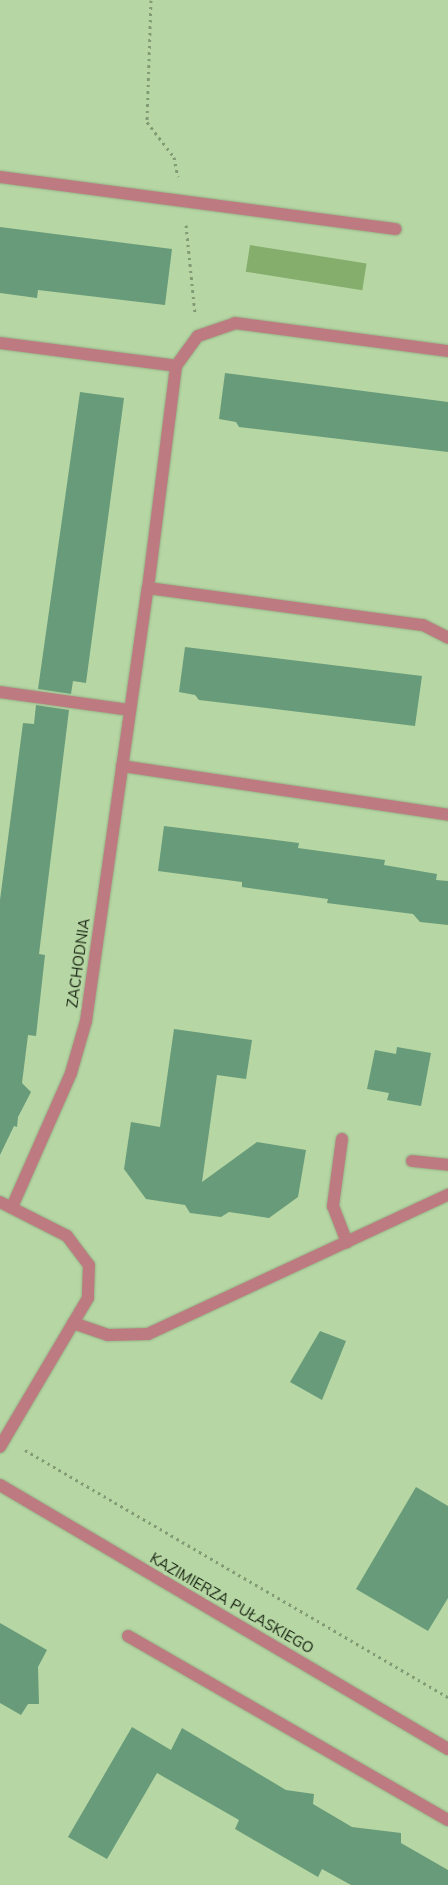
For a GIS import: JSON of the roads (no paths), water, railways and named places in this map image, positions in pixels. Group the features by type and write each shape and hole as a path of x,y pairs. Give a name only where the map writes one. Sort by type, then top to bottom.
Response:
{"street":[{"path":"0,177 396,229"},
{"path":"0,343 176,366 198,336 235,323 448,351"},
{"name":"ZACHODNIA","path":"3,1442 88,1298 89,1264 67,1236 6,1204 70,1073 86,1021 148,588 176,366"},
{"path":"148,588 423,624 448,638"},
{"path":"0,692 130,710"},
{"path":"122,766 448,815"},
{"path":"342,1139 333,1206 347,1242"},
{"path":"412,1161 448,1165"},
{"path":"73,1323 108,1335 148,1334 448,1195"},
{"name":"KAZIMIERZA PUŁASKIEGO","path":"0,1485 448,1749"},
{"path":"128,1636 448,1820"}]}
